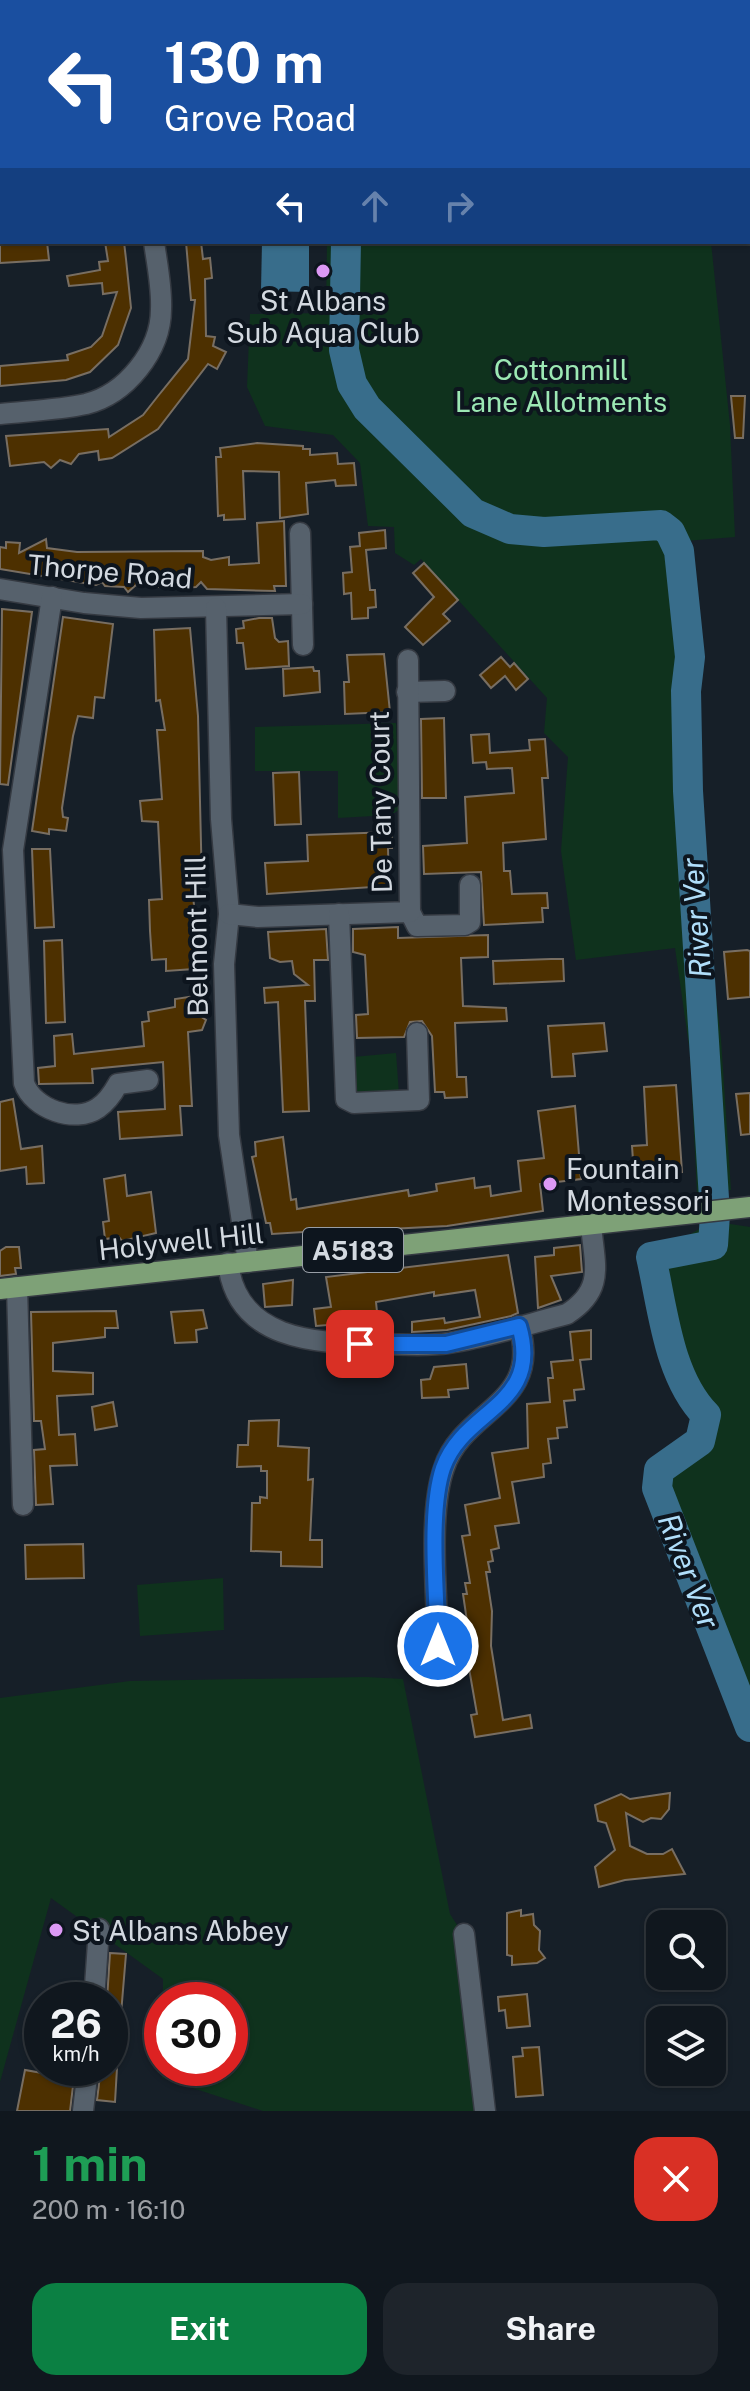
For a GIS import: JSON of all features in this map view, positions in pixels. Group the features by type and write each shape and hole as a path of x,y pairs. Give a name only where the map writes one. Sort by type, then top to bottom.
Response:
{"main road":[{"name":"Holywell Hill","path":"8,1288 750,1207"}],"street":[{"path":"0,414 88,403 123,385 141,365 159,331 162,310 154,244"},
{"path":"300,533 303,645"},
{"name":"Thorpe Road","path":"0,589 141,608 302,604"},
{"path":"52,597 7,837 26,1091 49,1109 86,1114 110,1097 118,1084 148,1080"},
{"name":"Belmont Hill","path":"216,608 221,819 229,914 224,964 229,1135 238,1262 230,1286 247,1310 271,1329 304,1340 446,1344 567,1314 591,1294 594,1282 591,1224"},
{"name":"De Tany Court","path":"408,660 410,912 417,926 465,925 470,922 470,885"},
{"name":"De Tany Court","path":"407,692 445,691"},
{"name":"De Tany Court","path":"229,914 258,917 410,912"},
{"path":"339,914 340,1107 354,1103 419,1100 417,1033"},
{"path":"8,1288 23,1505"},
{"path":"438,1646 437,1533 444,1467 459,1442 499,1405 525,1366 526,1353 519,1326"},
{"path":"95,1982 99,1929"},
{"path":"464,1934 485,2111"},
{"path":"83,2111 86,2086"}],"green space":[{"name":"Cottonmill Lane Allotments","path":"327,244 711,244 730,425 735,537 685,541 698,669 693,705 695,778 704,897 721,1039 731,1190 697,1194 690,1053 675,948 576,960 561,851 568,757 544,733 547,698 421,559 414,565 395,553 394,527 368,526 360,463 333,435 265,426 247,387 250,314 326,313"},
{"path":"396,723 399,810 391,815 338,818 338,771 255,771 255,727"},
{"path":"396,1053 399,1094 356,1098 353,1057"},
{"path":"724,1223 750,1227 750,1727 657,1488 659,1470 700,1441 706,1415 693,1399 675,1361 651,1257 706,1225"},
{"path":"223,1578 224,1630 140,1636 137,1585"},
{"path":"403,1679 450,1914 461,1931 483,2111 263,2111 186,2086 248,2086 248,1982 163,1982 51,1898 28,1982 24,1982 24,1995 0,2082 0,1698 130,1681"}],"water":[{"path":"262,244 309,244 309,292 261,291"}],"building":[{"path":"47,244 49,260 0,263 0,245"},
{"path":"105,244 124,244 131,308 118,345 90,372 66,380 0,386 0,366 68,360 67,355 91,347 102,336 117,292 103,294 102,283 69,286 67,276 100,270 99,262 108,261"},
{"path":"186,244 201,244 203,259 210,258 212,278 205,279 206,336 215,337 213,346 226,352 217,369 208,364 158,429 112,458 99,460 98,451 79,454 71,464 60,460 51,468 44,462 10,466 6,436 108,429 109,437 143,415 188,359 195,300 191,300"},
{"path":"731,396 745,396 743,438 735,438"},
{"path":"257,443 303,446 303,449 310,449 310,455 337,453 338,464 354,463 356,485 336,486 335,480 306,483 308,514 280,518 279,472 243,471 245,519 224,520 224,515 218,516 216,457 221,457 220,448"},
{"path":"284,521 286,586 274,586 275,591 207,589 201,582 196,587 182,588 176,582 170,588 136,585 128,592 124,587 105,586 102,582 96,585 0,569 0,547 6,548 6,542 20,543 19,553 46,539 47,548 77,552 203,551 203,557 211,560 229,557 229,565 259,563 257,523"},
{"path":"385,530 386,548 366,550 370,590 375,590 376,607 368,608 368,618 352,619 351,593 344,594 343,573 352,572 350,547 360,546 359,533"},
{"path":"424,563 458,600 443,614 450,621 423,645 405,627 434,597 413,573"},
{"path":"2,609 32,612 8,785 0,784"},
{"path":"63,617 113,624 104,698 95,697 93,718 78,716 73,736 62,808 63,817 68,818 66,831 49,829 49,834 32,831"},
{"path":"272,618 275,638 279,642 288,641 289,666 246,669 243,643 237,643 236,629 244,628 243,621"},
{"path":"190,628 198,716 202,887 192,888 196,922 194,969 166,971 166,959 152,960 150,931 149,900 162,899 158,822 142,821 140,801 162,799 157,730 165,730 160,700 156,701 154,630"},
{"path":"384,654 390,712 345,714 344,682 349,682 347,655"},
{"path":"501,657 510,667 514,663 528,679 516,690 505,676 491,688 480,675"},
{"path":"313,667 314,671 319,671 320,692 284,696 283,669"},
{"path":"444,718 446,798 422,798 421,719"},
{"path":"489,734 490,753 530,750 529,740 545,739 548,778 542,778 546,839 503,843 504,871 510,871 512,894 547,893 548,908 542,908 543,922 484,925 481,872 424,874 423,846 467,843 465,797 514,793 512,768 487,769 486,762 473,763 471,735"},
{"path":"299,772 301,824 275,825 273,773"},
{"path":"392,832 392,848 388,848 389,891 373,892 372,887 267,894 265,863 308,861 307,835"},
{"path":"32,849 50,849 54,927 35,928"},
{"path":"398,927 398,938 488,935 488,957 461,958 463,1006 506,1008 507,1021 455,1023 457,1077 466,1077 467,1097 445,1098 444,1092 435,1092 432,1036 422,1021 410,1022 404,1037 357,1038 356,1015 368,1014 365,955 353,952 353,929"},
{"path":"326,929 328,960 314,960 315,1001 305,1001 309,1111 283,1112 278,1002 265,1003 264,988 308,985 294,974 292,961 280,962 270,958 268,932"},
{"path":"62,940 65,1022 46,1023 44,941"},
{"path":"750,951 750,997 728,999 724,952"},
{"path":"563,959 564,981 494,984 493,961"},
{"path":"195,996 202,1000 197,1014 206,1020 202,1030 188,1032 192,1106 180,1106 182,1135 120,1139 118,1112 165,1109 163,1062 92,1069 93,1083 39,1084 38,1068 55,1066 54,1036 72,1034 74,1054 144,1046 142,1022 149,1021 148,1012 175,1007 175,999"},
{"path":"604,1023 607,1051 573,1054 575,1076 552,1077 548,1026"},
{"path":"676,1085 682,1172 634,1175 632,1146 647,1145 644,1087"},
{"path":"750,1093 750,1134 741,1135 736,1094"},
{"path":"13,1099 21,1149 42,1146 44,1183 27,1184 26,1167 0,1171 0,1102"},
{"path":"575,1106 581,1179 540,1184 543,1211 447,1226 370,1230 320,1237 319,1231 272,1234 270,1223 266,1223 252,1157 256,1156 255,1142 283,1137 291,1200 296,1199 297,1209 408,1190 409,1196 437,1191 436,1184 474,1178 475,1188 490,1186 491,1196 521,1191 518,1161 544,1158 538,1111"},
{"path":"125,1175 127,1196 151,1192 156,1233 122,1241 119,1237 105,1239 103,1222 109,1221 104,1179"},
{"path":"580,1245 582,1272 551,1276 561,1300 538,1308 535,1257 554,1255 554,1248"},
{"path":"6,1247 19,1247 21,1268 15,1268 16,1274 0,1276 0,1251"},
{"path":"508,1255 518,1313 511,1316 447,1330 412,1332 412,1322 444,1318 445,1323 480,1317 475,1290 434,1296 434,1292 376,1302 379,1331 353,1330 352,1323 316,1326 314,1309 331,1307 326,1277"},
{"path":"293,1280 292,1305 265,1307 263,1284"},
{"path":"203,1310 207,1328 196,1330 197,1342 175,1343 171,1312"},
{"path":"116,1311 118,1328 105,1328 105,1337 53,1343 53,1371 93,1373 93,1394 57,1396 59,1435 75,1434 77,1465 50,1466 53,1504 36,1505 34,1450 45,1449 41,1421 34,1421 31,1312"},
{"path":"591,1330 591,1359 580,1360 584,1389 574,1390 575,1400 564,1401 567,1427 557,1428 558,1438 548,1439 551,1463 543,1464 544,1477 512,1482 519,1523 495,1526 499,1548 491,1550 493,1561 488,1562 490,1572 486,1572 492,1611 491,1646 503,1720 530,1715 532,1728 475,1737 471,1715 477,1714 467,1657 468,1628 463,1594 467,1594 465,1583 470,1583 462,1536 470,1535 465,1505 500,1498 492,1453 528,1448 527,1404 550,1402 548,1378 553,1378 551,1362 573,1360 570,1332"},
{"path":"466,1364 468,1388 448,1390 449,1397 422,1398 421,1380 430,1379 434,1367"},
{"path":"113,1402 117,1426 95,1430 92,1407"},
{"path":"279,1420 278,1446 309,1448 308,1480 313,1479 310,1540 322,1540 322,1567 281,1566 281,1552 251,1551 252,1503 260,1503 260,1497 267,1498 267,1471 261,1471 261,1466 237,1467 238,1445 248,1445 249,1421"},
{"path":"83,1544 84,1578 26,1579 25,1545"},
{"path":"670,1793 669,1809 661,1819 651,1818 643,1822 626,1813 630,1846 647,1854 663,1854 672,1849 685,1874 625,1880 599,1887 595,1867 615,1850 606,1823 598,1821 595,1805 621,1794 630,1799"},
{"path":"521,1910 521,1916 533,1914 534,1925 540,1931 539,1950 545,1958 537,1963 512,1965 512,1956 507,1955 507,1913"},
{"path":"110,1953 126,1954 124,1982 108,1982"},
{"path":"527,1994 530,2026 507,2028 505,2010 499,2011 498,1997"},
{"path":"539,2047 543,2095 516,2097 513,2057 523,2056 522,2048"},
{"path":"24,2075 24,2086 73,2086 70,2111 17,2111"},
{"path":"99,2086 116,2086 115,2102 97,2100"}],"waterway":[{"name":"River Ver","path":"346,244 344,350 352,384 367,408 473,513 510,529 544,532 661,525 670,532 679,551 690,657 686,691 688,791 715,1214 713,1245 651,1257 675,1362 693,1399 706,1415 700,1441 659,1470 657,1488 750,1727"}],"place":[{"name":"St Albans Sub Aqua Club","path":"323,271"},
{"name":"Fountain Montessori","path":"550,1184"},
{"name":"St Albans Abbey","path":"56,1930"}],"route":[{"path":"360,1344 446,1344 519,1326 523,1339 525,1366 516,1382 499,1405 475,1425 452,1451 444,1467 439,1488 437,1533 438,1646"}]}
